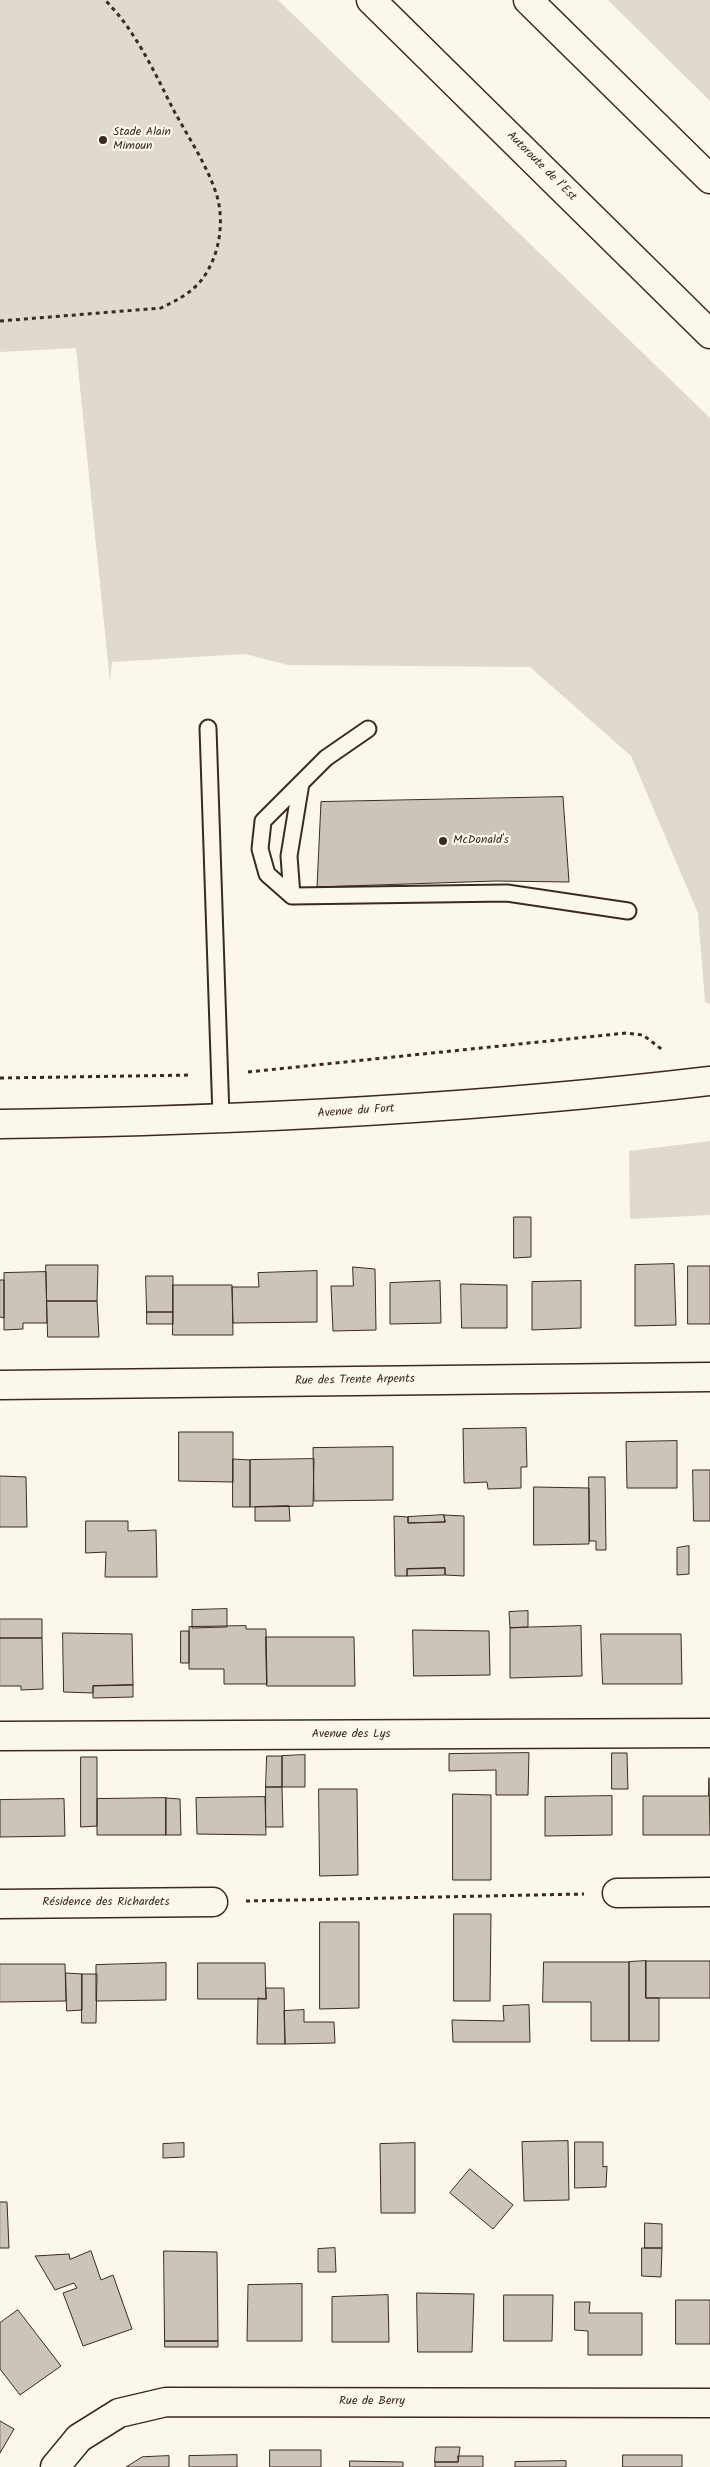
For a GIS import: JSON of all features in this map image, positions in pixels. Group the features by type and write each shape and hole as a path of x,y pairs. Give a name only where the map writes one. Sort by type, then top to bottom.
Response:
{"main road":[{"name":"Autoroute de l’Est","path":"371,0 710,334"},
{"path":"528,0 710,179"},
{"name":"Avenue du Fort","path":"0,1124 136,1122 221,1117 262,1118 476,1104 710,1081"},
{"name":"Rue des Trente Arpents","path":"0,1385 710,1377"},
{"name":"Avenue des Lys","path":"0,1736 707,1730"},
{"path":"617,1893 710,1892"},
{"name":"Résidence des Richardets","path":"0,1904 212,1902"},
{"name":"Rue de Berry","path":"55,2467 80,2438 120,2413 166,2402 710,2403"}],"lane":[{"path":"208,728 221,1117"},
{"path":"368,729 326,758 263,821 260,849 267,874 292,896 507,893 628,911"},
{"path":"292,896 289,856 301,783"}],"path":[{"path":"0,321 161,308 182,298 198,283 211,264 218,241 221,213 215,190 150,64 120,14 105,0"},
{"path":"0,1078 219,1075 626,1033 643,1035 662,1048"},
{"path":"212,1902 617,1893"}],"shaded area":[{"path":"0,0 278,0 710,418 710,1004 705,1002 698,913 631,756 530,667 288,665 245,654 112,662 110,682 76,348 0,352"},
{"path":"608,0 710,0 710,101"},
{"path":"710,1141 710,1215 630,1219 629,1151"}],"building":[{"name":"McDonald's","path":"563,797 569,882 496,881 317,887 321,802"},
{"path":"514,1217 531,1217 531,1257 514,1258"},
{"path":"674,1264 676,1325 635,1326 635,1265"},
{"path":"46,1265 98,1265 97,1301 47,1301"},
{"path":"688,1266 710,1266 710,1324 688,1324"},
{"path":"353,1267 375,1269 376,1330 333,1331 331,1286 353,1286"},
{"path":"317,1271 317,1322 233,1323 232,1287 259,1287 258,1273"},
{"path":"46,1272 47,1323 23,1323 23,1329 4,1330 4,1273"},
{"path":"146,1276 173,1276 173,1312 147,1312"},
{"path":"0,1280 4,1280 4,1318 0,1317"},
{"path":"440,1281 441,1323 390,1324 390,1283"},
{"path":"581,1281 581,1328 532,1330 532,1282"},
{"path":"461,1284 507,1285 507,1328 462,1328"},
{"path":"173,1285 232,1285 233,1335 173,1335"},
{"path":"47,1301 97,1301 99,1337 48,1337"},
{"path":"147,1312 173,1312 173,1324 147,1324"},
{"path":"526,1428 527,1467 521,1467 521,1488 488,1489 487,1482 464,1483 463,1429"},
{"path":"179,1432 233,1432 233,1482 179,1481"},
{"path":"677,1441 677,1488 627,1488 626,1442"},
{"path":"393,1447 393,1500 314,1501 313,1448"},
{"path":"233,1459 250,1460 250,1507 233,1507"},
{"path":"314,1459 313,1506 250,1507 250,1460"},
{"path":"693,1470 710,1470 710,1521 694,1521"},
{"path":"0,1476 26,1477 27,1527 0,1527"},
{"path":"589,1477 605,1477 606,1550 596,1550 596,1541 590,1541"},
{"path":"534,1487 589,1488 589,1544 534,1545"},
{"path":"289,1506 290,1521 255,1521 255,1507"},
{"path":"444,1515 445,1522 408,1523 408,1517"},
{"path":"444,1515 464,1516 464,1576 445,1575 445,1568 407,1569 407,1576 395,1576 394,1516 408,1517 408,1523 445,1522"},
{"path":"86,1521 128,1521 128,1531 156,1530 157,1577 105,1577 106,1552 86,1553"},
{"path":"689,1546 689,1574 677,1575 677,1548"},
{"path":"445,1568 445,1575 407,1576 407,1569"},
{"path":"227,1609 227,1627 192,1628 192,1610"},
{"path":"528,1611 528,1627 510,1628 509,1612"},
{"path":"0,1619 42,1619 42,1638 0,1638"},
{"path":"246,1626 246,1629 266,1629 267,1684 224,1684 224,1669 189,1669 189,1627"},
{"path":"581,1626 582,1676 510,1678 510,1628"},
{"path":"413,1630 489,1631 490,1675 414,1676"},
{"path":"181,1631 189,1631 189,1663 181,1663"},
{"path":"63,1633 132,1634 133,1685 93,1686 93,1693 64,1692"},
{"path":"601,1634 681,1634 682,1684 603,1684"},
{"path":"266,1637 354,1637 355,1686 267,1686"},
{"path":"0,1638 42,1638 43,1689 21,1690 21,1686 0,1686"},
{"path":"133,1685 133,1697 93,1698 93,1686"},
{"path":"529,1753 528,1795 496,1795 496,1770 449,1771 449,1754"},
{"path":"612,1753 627,1753 628,1789 612,1789"},
{"path":"305,1755 305,1787 282,1787 282,1756"},
{"path":"267,1756 282,1756 282,1787 266,1787"},
{"path":"81,1757 97,1757 97,1826 81,1827"},
{"path":"709,1778 710,1835 643,1835 643,1796 708,1796"},
{"path":"266,1787 282,1787 283,1827 266,1827"},
{"path":"319,1789 357,1789 358,1875 320,1876"},
{"path":"453,1794 491,1795 491,1880 453,1880"},
{"path":"612,1796 612,1835 545,1836 545,1797"},
{"path":"265,1797 266,1835 197,1834 196,1798"},
{"path":"166,1798 180,1799 181,1835 166,1835"},
{"path":"166,1798 166,1835 97,1835 97,1799"},
{"path":"64,1799 65,1836 0,1837 0,1800"},
{"path":"454,1914 491,1914 490,2001 454,2001"},
{"path":"320,1922 359,1922 359,2008 320,2009"},
{"path":"646,1961 710,1961 710,1998 646,1998"},
{"path":"646,1961 646,1998 659,1998 659,2041 629,2041 629,1962"},
{"path":"544,1962 629,1962 629,2041 591,2041 591,2002 543,2002"},
{"path":"166,1963 166,2000 96,2001 96,1965"},
{"path":"198,1963 265,1963 266,1999 198,1999"},
{"path":"0,1964 65,1964 66,2001 0,2002"},
{"path":"66,1973 82,1974 82,2010 67,2011"},
{"path":"82,1974 97,1974 96,2023 82,2023"},
{"path":"266,1988 284,1988 285,2044 257,2044 258,1998 266,1999"},
{"path":"529,2005 530,2042 453,2042 452,2020 504,2021 503,2006"},
{"path":"304,2010 304,2022 334,2022 335,2043 285,2044 284,2011"},
{"path":"568,2141 569,2200 524,2201 522,2142"},
{"path":"575,2142 603,2142 603,2167 607,2166 606,2187 575,2188"},
{"path":"184,2143 184,2157 163,2158 163,2144"},
{"path":"415,2143 415,2213 381,2213 380,2144"},
{"path":"470,2169 513,2205 493,2229 450,2193"},
{"path":"0,2202 7,2202 9,2248 0,2248"},
{"path":"645,2223 662,2224 662,2248 645,2248"},
{"path":"335,2248 336,2272 318,2272 318,2249"},
{"path":"642,2248 662,2248 661,2277 642,2276"},
{"path":"91,2251 101,2280 113,2275 132,2329 83,2346 63,2293 77,2288 74,2283 55,2290 35,2256 69,2254 70,2259"},
{"path":"164,2251 217,2252 218,2341 165,2341"},
{"path":"302,2284 302,2341 247,2341 248,2285"},
{"path":"417,2293 474,2294 472,2352 418,2352"},
{"path":"388,2295 389,2342 332,2342 332,2297"},
{"path":"504,2295 553,2295 552,2341 504,2341"},
{"path":"676,2300 710,2300 710,2344 676,2344"},
{"path":"575,2302 590,2302 589,2313 642,2313 642,2355 588,2355 588,2331 575,2330"},
{"path":"18,2310 61,2366 20,2395 0,2369 0,2323"},
{"path":"165,2341 218,2341 218,2347 165,2347"},
{"path":"0,2421 14,2429 0,2453"},
{"path":"436,2447 460,2447 458,2462 435,2462"},
{"path":"270,2450 321,2450 321,2467 270,2467"},
{"path":"237,2455 237,2467 189,2467 189,2456"},
{"path":"623,2455 682,2455 682,2467 623,2467"},
{"path":"169,2456 169,2467 126,2467 142,2457"},
{"path":"458,2456 483,2456 483,2467 435,2467 435,2462 458,2462"},
{"path":"350,2461 403,2462 403,2467 350,2467"},
{"path":"566,2461 566,2467 515,2467 515,2462"}],"place":[{"name":"Stade Alain Mimoun","path":"103,140"},
{"name":"McDonald's","path":"443,841"}]}
